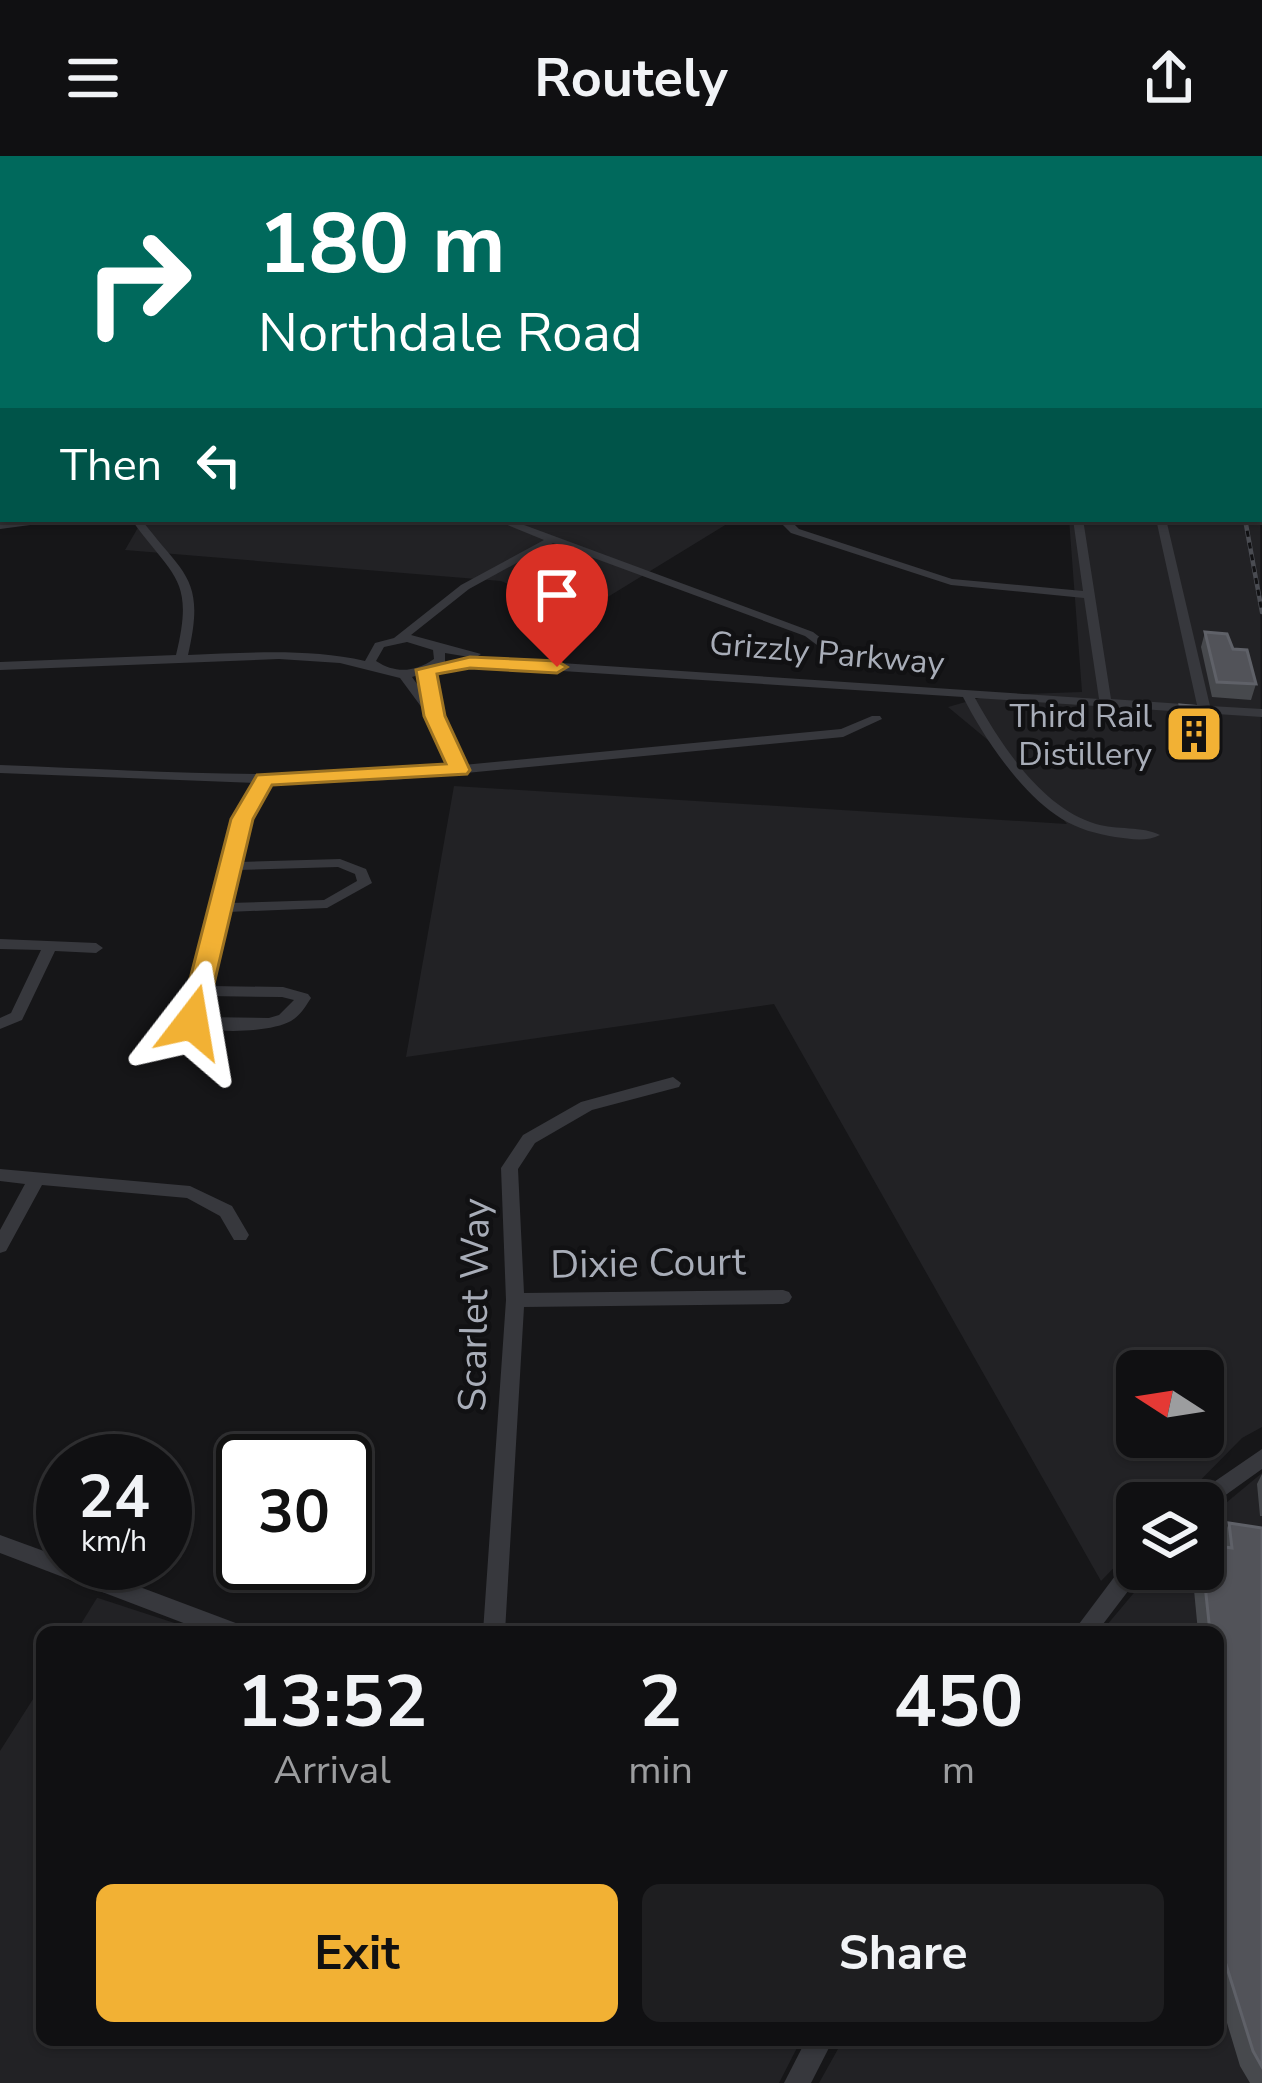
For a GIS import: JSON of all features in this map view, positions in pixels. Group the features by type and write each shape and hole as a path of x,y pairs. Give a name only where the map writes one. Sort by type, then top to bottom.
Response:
{"street":[{"path":"0,526 30,522"},
{"path":"138,522 189,584 193,610 182,657"},
{"path":"506,522 809,634 833,652"},
{"path":"788,522 789,528 807,535 951,582 1089,595"},
{"path":"807,535 817,525 812,522"},
{"path":"1078,522 1105,700"},
{"path":"1162,522 1204,708"},
{"path":"0,666 279,655 379,645 399,639 465,586 553,539"},
{"path":"434,716 430,668 440,660 430,633 441,607"},
{"name":"Grizzly Parkway","path":"399,639 436,646 943,686 966,692"},
{"path":"374,667 369,656 379,645"},
{"path":"279,655 357,661 404,674 434,716 459,770"},
{"name":"Grizzly Parkway","path":"404,674 502,662 966,692"},
{"path":"966,692 1262,713"},
{"path":"966,692 994,735 1061,814 1088,824 1154,835"},
{"path":"0,769 265,779 459,770 843,734 876,718"},
{"path":"201,991 283,992 303,998 297,1013 282,1022 192,1022 242,819 265,779"},
{"path":"221,908 327,904 365,883 361,872 340,863 229,866"},
{"path":"0,944 96,948"},
{"path":"0,1024 17,1016 50,946"},
{"name":"Scarlet Way","path":"494,1626 515,1300 509,1168 530,1139 587,1106 673,1083"},
{"path":"0,1175 190,1192 226,1211 240,1235"},
{"path":"0,1246 37,1178"},
{"name":"Dixie Court","path":"515,1300 783,1297"},
{"path":"1224,1485 1262,1458"},
{"path":"0,1544 217,1626"},
{"path":"1089,1626 1116,1590"},
{"path":"797,2083 817,2046"}],"shaded area":[{"path":"141,522 730,522 580,614 501,581 125,550"},
{"path":"1069,522 1260,522 1262,1427 1224,1456 1224,1350 1116,1350 1116,1458 1222,1458 1199,1482 1116,1482 1116,1566 1101,1581 774,1004 406,1057 454,786 1067,824 1018,765 948,707 990,695 1082,692"},
{"path":"1262,1473 1262,2083 819,2083 840,2046 1224,2046 1224,1626 1106,1626 1136,1590 1224,1590 1224,1505"},
{"path":"98,1598 184,1626 80,1626"},
{"path":"36,1694 36,2046 798,2046 779,2083 0,2083 0,1751"}],"building":[{"path":"1205,632 1227,634 1233,649 1247,650 1256,684 1217,682"},
{"path":"1180,705 1212,708 1216,730 1183,728"},
{"path":"1229,1523 1262,1528 1262,2067 1224,1958 1224,1626 1209,1626 1206,1590 1224,1590 1224,1547 1232,1548"}],"waterway":[{"path":"598,156 628,156"}],"railway":[{"path":"1246,522 1262,612"}],"place":[{"name":"Third Rail Distillery","path":"1194,734"}],"route":[{"path":"192,1022 242,819 265,779 459,770 434,716 426,670 470,662 557,667"}]}
